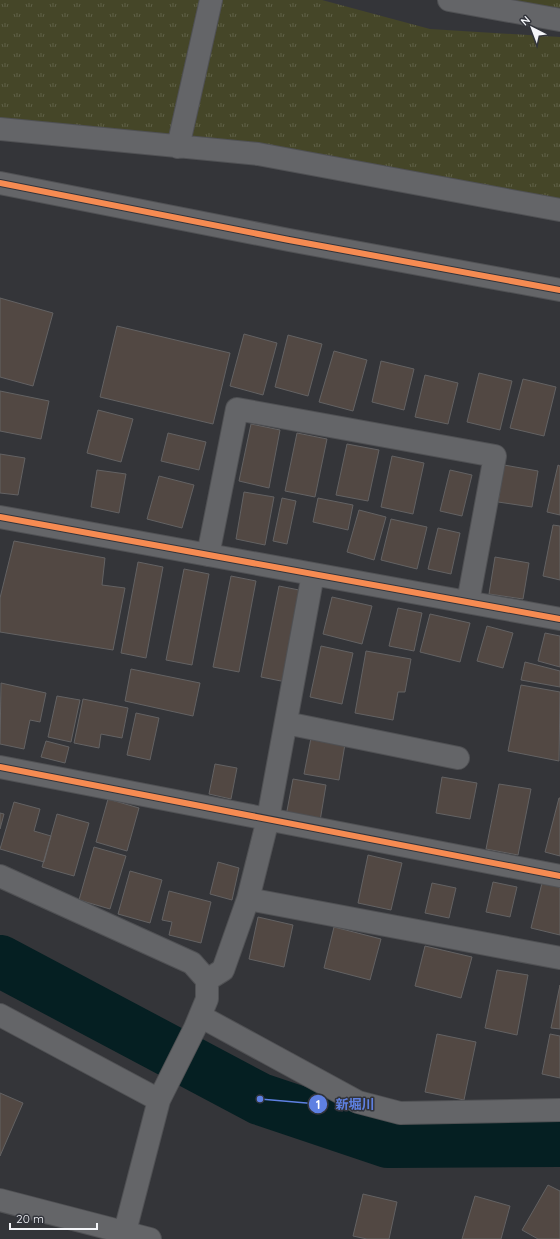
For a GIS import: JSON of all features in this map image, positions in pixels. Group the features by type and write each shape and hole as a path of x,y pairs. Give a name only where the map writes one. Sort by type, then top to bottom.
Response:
{"street":[{"path":"178,147 211,0"},
{"path":"449,0 560,20"},
{"path":"0,129 258,154 560,210"},
{"path":"0,183 289,240 560,290"},
{"path":"208,555 237,409 495,456 468,602"},
{"path":"0,517 560,619"},
{"path":"207,980 223,970 248,899 268,819 313,574"},
{"path":"286,723 458,758"},
{"path":"0,767 560,876"},
{"path":"0,876 192,963 207,980 207,999 198,1022 163,1092 124,1236"},
{"path":"248,899 560,958"},
{"path":"0,1015 163,1092"},
{"path":"198,1022 358,1102 400,1113 560,1110"},
{"path":"0,1200 124,1236 150,1239"}],"green space":[{"path":"0,0 322,0 430,29 560,37 560,209 0,125"},
{"path":"449,0 560,0 560,18"}],"building":[{"path":"0,298 53,313 33,386 0,377"},
{"path":"117,326 230,353 213,424 100,397"},
{"path":"244,334 277,343 263,395 230,386"},
{"path":"288,335 322,344 308,396 275,387"},
{"path":"334,351 367,360 353,411 319,402"},
{"path":"381,361 414,369 404,410 372,402"},
{"path":"479,373 512,381 500,430 467,422"},
{"path":"425,375 458,383 448,424 415,417"},
{"path":"523,379 556,387 544,436 510,428"},
{"path":"0,391 49,401 41,439 0,431"},
{"path":"98,410 133,419 121,462 87,453"},
{"path":"251,424 280,430 269,488 239,481"},
{"path":"168,433 206,442 199,470 161,461"},
{"path":"297,433 327,439 315,497 285,491"},
{"path":"347,444 379,450 368,501 336,495"},
{"path":"0,454 25,458 18,495 0,493"},
{"path":"392,456 424,463 413,514 381,507"},
{"path":"504,465 538,471 532,507 498,502"},
{"path":"558,465 560,466 560,515 547,512"},
{"path":"97,470 126,474 119,513 91,507"},
{"path":"450,470 472,475 462,516 440,511"},
{"path":"159,476 194,485 182,528 147,519"},
{"path":"244,492 274,497 265,545 236,539"},
{"path":"282,498 296,501 287,544 273,541"},
{"path":"318,498 353,505 348,530 313,522"},
{"path":"359,510 386,517 374,560 347,552"},
{"path":"391,519 427,527 417,569 381,560"},
{"path":"553,525 560,526 560,580 543,576"},
{"path":"438,528 460,533 451,574 428,569"},
{"path":"14,541 105,558 102,585 125,588 113,650 0,632 0,598"},
{"path":"495,557 529,563 523,599 489,594"},
{"path":"138,562 163,567 146,658 121,653"},
{"path":"184,569 209,574 192,665 166,660"},
{"path":"231,576 256,581 239,672 213,667"},
{"path":"279,586 304,591 286,682 261,677"},
{"path":"332,597 372,606 362,644 323,634"},
{"path":"398,608 422,613 414,651 389,646"},
{"path":"430,614 470,623 460,662 420,652"},
{"path":"487,626 513,633 503,668 477,661"},
{"path":"545,633 560,636 560,667 538,661"},
{"path":"321,646 353,653 342,704 310,697"},
{"path":"366,651 411,659 405,692 398,692 393,720 355,713"},
{"path":"525,662 560,671 560,687 521,680"},
{"path":"131,669 200,683 193,716 125,701"},
{"path":"1,683 46,693 40,722 30,720 24,749 0,744"},
{"path":"521,685 560,692 559,761 508,751"},
{"path":"57,696 80,700 71,742 48,737"},
{"path":"83,699 128,708 122,738 101,734 99,748 74,743"},
{"path":"136,713 159,718 150,760 127,755"},
{"path":"311,738 345,744 339,780 304,774"},
{"path":"46,741 69,747 65,763 41,757"},
{"path":"215,764 237,768 231,799 209,794"},
{"path":"442,777 477,783 470,819 436,813"},
{"path":"293,779 326,785 320,821 286,816"},
{"path":"499,784 531,789 518,855 486,849"},
{"path":"560,798 560,856 545,852"},
{"path":"108,799 139,808 127,851 96,842"},
{"path":"14,802 40,809 34,831 51,836 44,862 0,849"},
{"path":"0,813 4,814 0,829"},
{"path":"57,814 89,823 74,876 42,867"},
{"path":"94,847 126,856 110,909 79,900"},
{"path":"368,855 402,863 391,910 358,903"},
{"path":"218,862 239,868 232,900 210,894"},
{"path":"130,871 162,880 150,923 118,914"},
{"path":"493,882 517,887 510,917 486,912"},
{"path":"432,883 456,888 449,918 425,913"},
{"path":"542,883 560,887 560,935 531,928"},
{"path":"169,891 211,902 201,943 169,935 172,922 162,920"},
{"path":"258,917 293,925 284,967 249,959"},
{"path":"334,927 381,939 370,980 324,968"},
{"path":"425,946 472,957 461,998 415,986"},
{"path":"497,970 528,975 517,1035 485,1028"},
{"path":"560,985 560,1029 551,1028"},
{"path":"437,1034 476,1042 464,1100 425,1092"},
{"path":"550,1034 560,1036 560,1078 542,1074"},
{"path":"0,1093 23,1103 0,1156"},
{"path":"548,1185 560,1191 560,1239 538,1239 522,1230"},
{"path":"363,1194 397,1202 389,1239 367,1239 353,1236"},
{"path":"475,1196 510,1206 501,1239 462,1239"}],"waterway":[{"path":"0,961 260,1099 388,1142 560,1141"}],"cycle path":[{"path":"0,183 289,240 560,290"},
{"path":"0,517 560,619"},
{"path":"0,767 560,876"}],"place":[{"name":"新堀川","path":"260,1099"}]}
